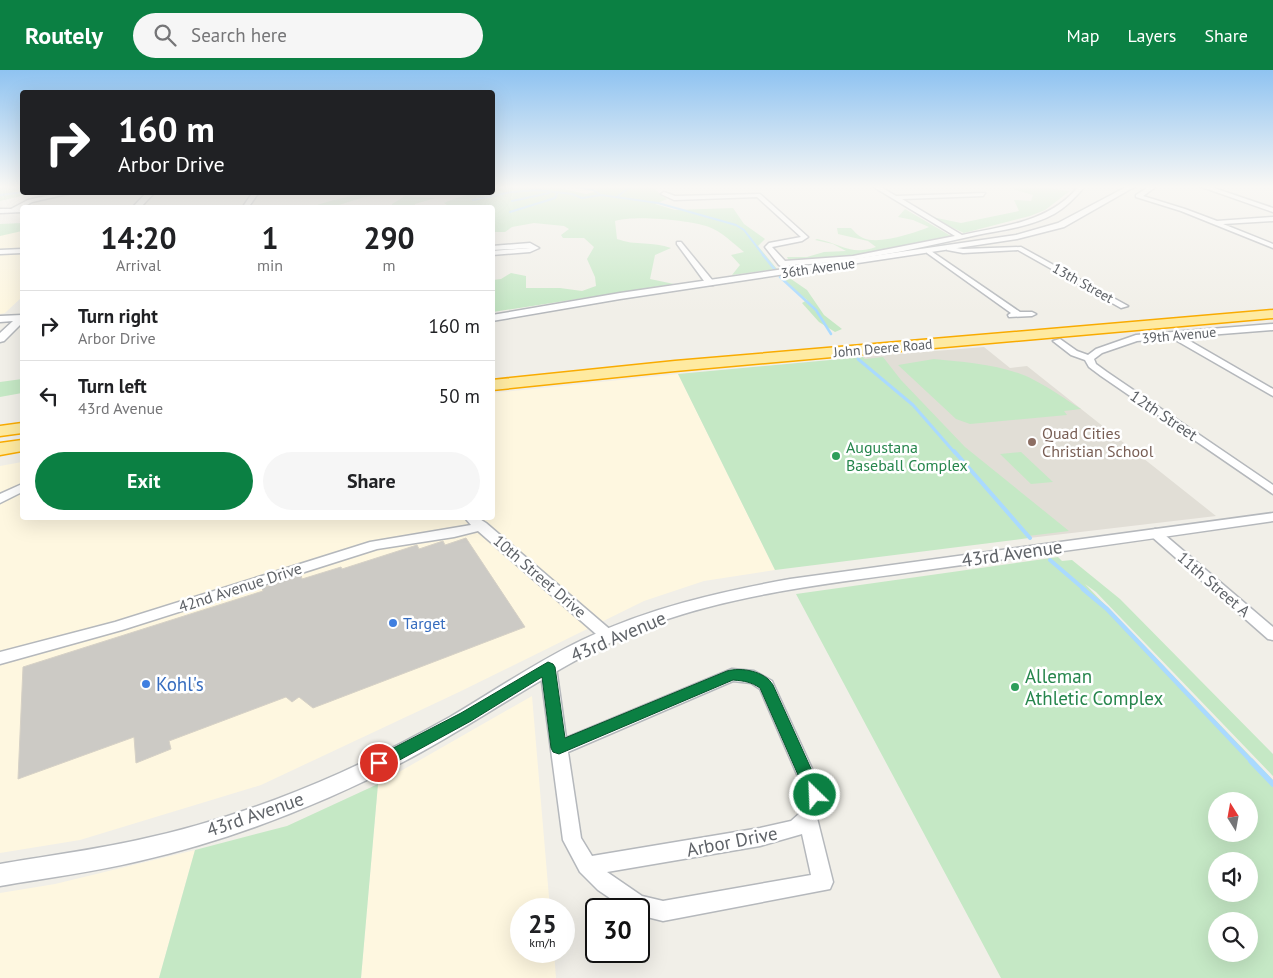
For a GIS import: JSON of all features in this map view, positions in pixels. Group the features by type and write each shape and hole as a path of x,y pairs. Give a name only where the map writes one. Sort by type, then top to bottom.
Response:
{"highway":[{"name":"John Deere Road","path":"495,372 724,349 1273,304"},
{"name":"John Deere Road","path":"495,384 675,366 1273,314"},
{"path":"0,433 20,430"},
{"path":"0,449 20,446"}],"street":[{"path":"792,271 768,247 771,244 800,240 805,237 796,228"},
{"path":"946,228 961,237"},
{"path":"782,262 838,261 903,250 995,228"},
{"name":"36th Avenue","path":"495,318 710,283 949,249 1017,237 1050,228"},
{"path":"1229,228 1273,246"},
{"path":"679,243 710,283"},
{"path":"495,248 530,245 536,248 495,252"},
{"name":"13th Street","path":"949,249 956,252 1015,248 1026,251 1124,306"},
{"path":"0,252 20,250"},
{"path":"928,252 1019,315"},
{"name":"13th Street","path":"1111,308 1136,305"},
{"path":"0,326 4,319 20,307"},
{"path":"1007,316 1032,314"},
{"path":"4,319 20,318"},
{"path":"0,339 20,320"},
{"name":"39th Avenue","path":"1089,358 1099,351 1129,340 1273,326"},
{"path":"1174,335 1273,393"},
{"name":"12th Street","path":"1058,341 1074,353 1089,358 1092,365 1104,374 1273,490"},
{"path":"0,499 20,489"},
{"name":"43rd Avenue","path":"0,875 111,856 172,842 232,824 298,800 349,778 415,745 466,717 548,667 608,636 689,607 739,593 790,584 1273,517"},
{"name":"10th Street Drive","path":"477,522 608,636"},
{"name":"42nd Avenue Drive","path":"0,658 117,626 375,546 454,533 477,522"},
{"name":"11th Street A","path":"1155,533 1273,635"},
{"path":"548,667 559,748 572,840 587,866 605,884 638,905 663,911 702,906 823,882 808,818 815,795 766,685 754,676 732,675 559,748"},
{"name":"Arbor Drive","path":"587,866 760,837 796,828 808,818"}],"shaded area":[{"path":"0,228 20,228 20,299 5,313 0,314"},
{"name":"Quad Cities Christian School","path":"984,347 1010,368 1027,366 1216,516 1029,538 863,357"},
{"path":"678,374 775,570 704,581 644,601 457,693 261,785 80,840 0,853 0,466 20,462 20,520 495,520 495,393"},
{"path":"532,696 549,898 510,898 510,963 555,963 556,978 361,978 378,784"},
{"path":"195,850 159,978 0,978 0,893 55,884"}],"green space":[{"path":"0,228 20,228 20,231 0,236"},
{"path":"495,228 510,228 505,232 495,232"},
{"path":"616,228 617,239 671,248 655,255 650,279 674,284 495,312 495,280 501,279 511,273 526,276 526,288 560,288 582,291 596,286 595,277 587,259 594,247 584,238 563,238 561,235 569,229"},
{"path":"712,228 750,228 765,239 758,246 777,269 732,275 740,265 731,255 744,252"},
{"path":"837,228 851,228 858,235 870,240 887,239 925,228 938,228 951,236 847,257 789,261 787,257 807,257 824,252 846,251 833,244 815,240 817,239 853,250 876,247 868,241 838,234"},
{"path":"954,228 982,228 964,233"},
{"path":"791,279 807,290 824,315 842,329 835,332 819,322 802,303 807,300 782,280"},
{"name":"Augustana Baseball Complex","path":"863,357 865,359 883,357 901,380 965,447 1069,531 1028,536 1029,538 775,570 678,374"},
{"path":"934,359 985,365 1023,375 1052,390 1081,409 1064,411 1067,415 970,424 956,419 898,365"},
{"path":"20,379 20,393 0,397 0,382"},
{"path":"1021,452 1053,482 1031,484 1000,454"},
{"name":"Alleman Athletic Complex","path":"1058,557 1062,561 1072,560 1120,599 1273,754 1273,776 1096,592 1085,584 1273,780 1273,978 1001,978 796,594"},
{"path":"378,784 361,978 159,978 195,850 287,826"}],"building":[{"path":"466,538 525,627 313,708 299,697 292,702 286,697 169,741 171,749 136,763 134,737 18,779 23,667 263,591 262,588 301,575 302,579 341,567 342,569 417,545 419,549 443,541 445,545"}],"waterway":[{"path":"741,228 764,256"},
{"path":"763,255 776,271"},
{"path":"780,277 816,310 831,334"},
{"path":"858,359 913,405 955,453"},
{"path":"954,451 1030,538"},
{"path":"1050,560 1085,590"},
{"path":"1083,589 1107,609 1252,762"},
{"path":"1251,761 1273,784"}],"place":[{"name":"Quad Cities Christian School","path":"1032,442"},
{"name":"Augustana Baseball Complex","path":"836,456"},
{"name":"Target","path":"393,623"},
{"name":"Kohl's","path":"146,684"},
{"name":"Alleman Athletic Complex","path":"1015,687"}],"route":[{"path":"379,763 466,717 548,667 559,748 732,675 754,676 766,685 815,795"}]}
